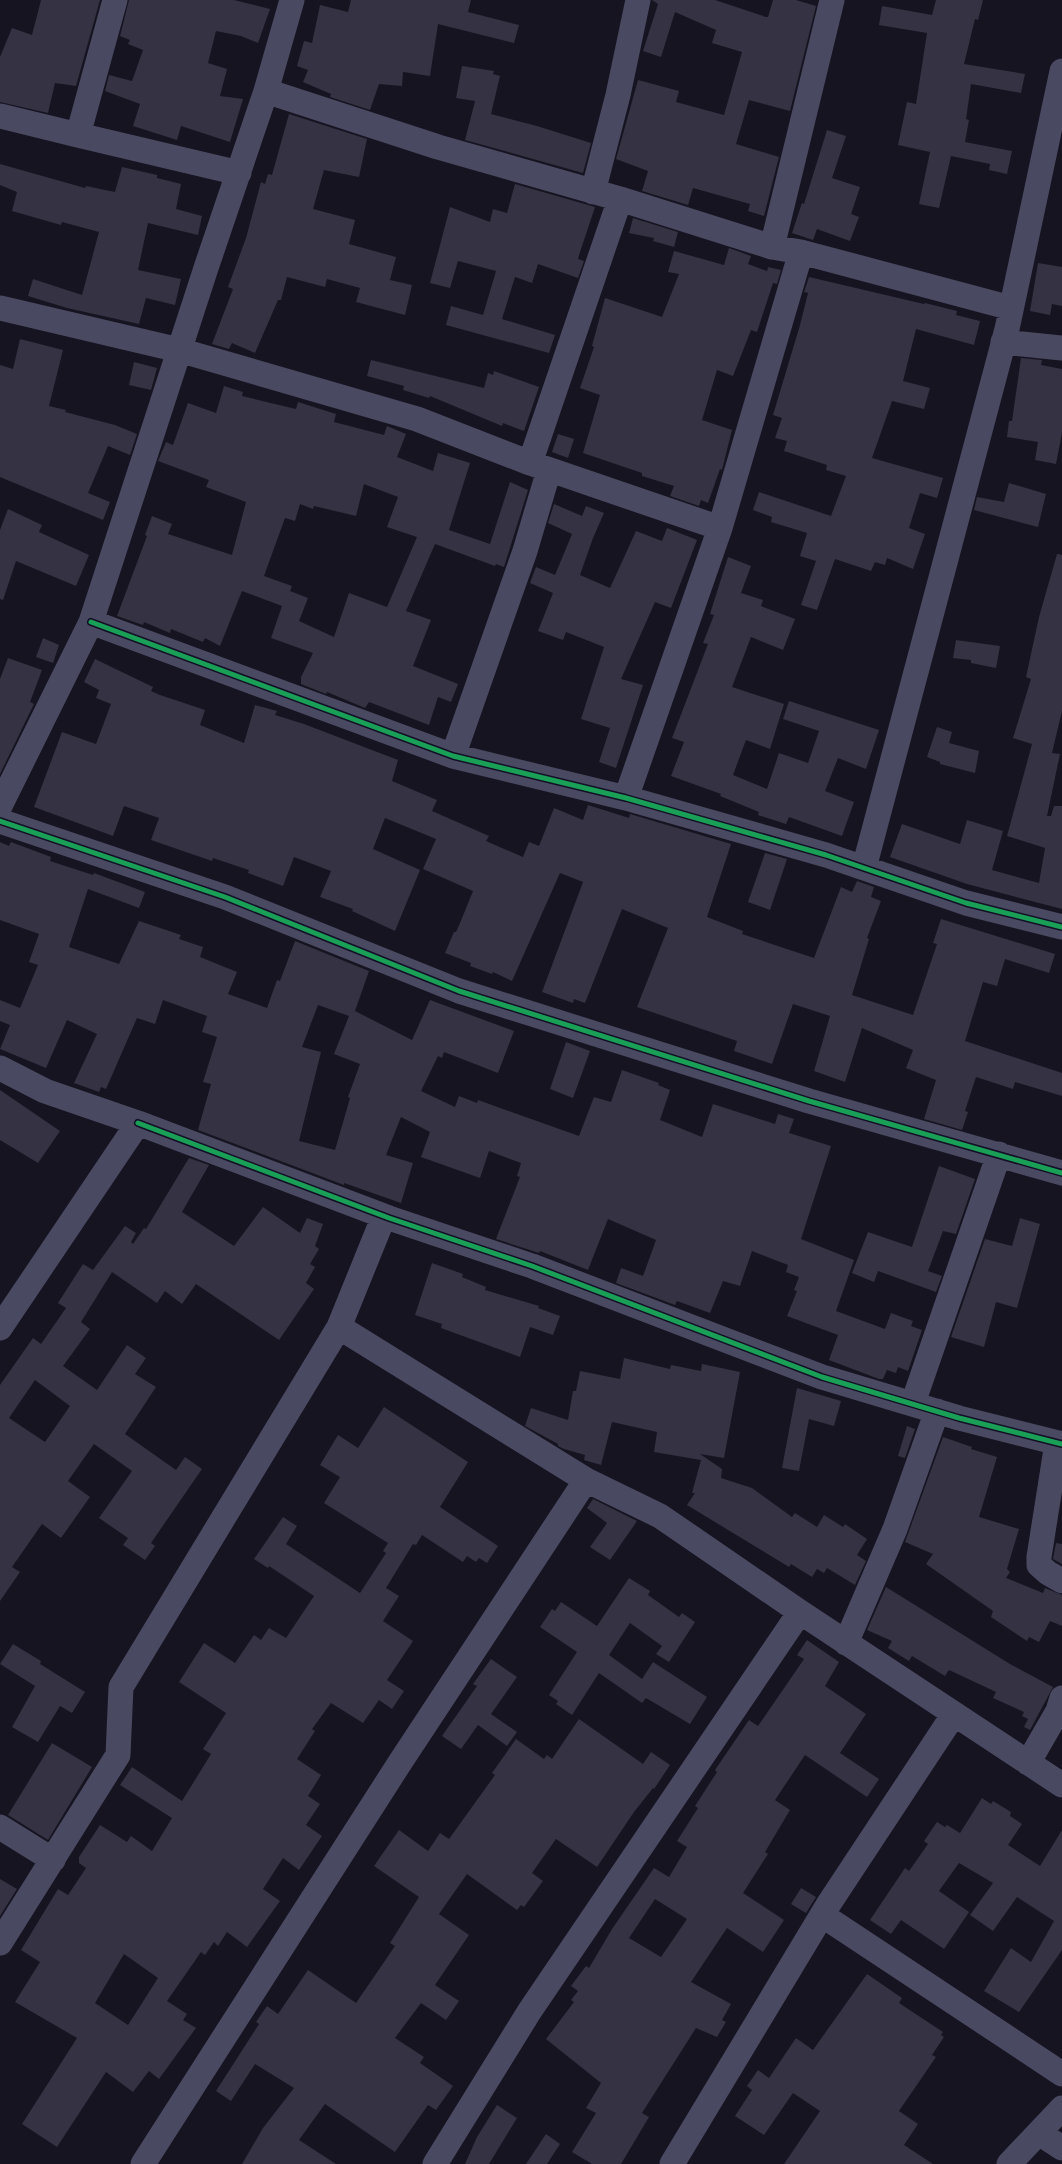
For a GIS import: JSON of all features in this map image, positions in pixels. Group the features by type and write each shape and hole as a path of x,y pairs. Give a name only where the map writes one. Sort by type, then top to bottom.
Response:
{"street":[{"path":"78,135 115,0"},
{"path":"0,806 91,622 179,350 266,91 292,0"},
{"path":"593,192 618,95 638,0"},
{"path":"772,247 832,0"},
{"path":"864,868 1012,308 1062,71"},
{"path":"266,91 438,147 620,199 772,247 801,252 1012,308"},
{"path":"0,116 238,173"},
{"path":"453,756 524,551 539,467 620,199"},
{"path":"626,798 720,528 801,252"},
{"path":"0,308 179,350 417,419 539,467 720,528"},
{"path":"1003,342 1062,348"},
{"path":"91,622 453,756 626,798 826,855 966,903 1062,927"},
{"path":"0,821 225,897 459,991 809,1101 1062,1173"},
{"path":"0,1068 46,1091 138,1123 384,1216 532,1266 822,1378 913,1403 937,1412 1060,1443 1038,1557 1039,1565 1048,1574 1062,1581"},
{"path":"0,1328 138,1123"},
{"path":"913,1403 999,1154"},
{"path":"0,1943 118,1755 121,1687 339,1327 384,1216"},
{"path":"339,1327 586,1480 660,1516 800,1612 1062,1785"},
{"path":"846,1642 895,1529 937,1412"},
{"path":"143,2164 399,1764 586,1480"},
{"path":"435,2164 529,2012 800,1612"},
{"path":"1028,1763 1058,1711 1062,1698"},
{"path":"672,2164 822,1915 954,1714"},
{"path":"0,1827 53,1860"},
{"path":"822,1915 1062,2074"},
{"path":"1009,2164 1062,2108"},
{"path":"1039,2133 1062,2148"}],"building":[{"path":"41,0 100,0 76,86 55,83 48,113 0,102 0,57 12,28 32,35"},
{"path":"129,0 234,0 270,9 258,43 241,36 216,31 208,63 227,69 220,96 243,99 230,142 181,126 177,140 133,126 140,104 105,91 109,75 132,81 143,50 128,44 130,40 120,36"},
{"path":"351,0 471,0 468,12 519,25 514,43 438,24 430,76 403,72 402,86 379,84 370,110 330,97 331,94 303,82 308,70 297,66 304,41 312,43 320,5 348,12"},
{"path":"652,0 715,0 766,17 768,17 773,0 796,0 816,6 790,111 749,100 736,144 779,157 764,216 748,211 750,204 693,188 688,205 642,191 648,171 616,159 638,80 679,91 676,102 724,115 742,52 712,43 716,30 675,12 661,57 643,51 658,4"},
{"path":"936,0 983,0 978,20 975,19 964,64 1025,74 1021,93 971,84 966,119 969,120 965,142 1012,151 1007,174 989,170 990,164 951,156 939,208 919,204 930,152 898,145 907,102 916,104 927,33 879,25 882,6 932,15"},
{"path":"462,66 494,71 493,74 500,76 491,114 591,143 583,173 465,140 475,101 456,98"},
{"path":"289,114 367,139 359,177 324,170 313,209 355,220 349,244 396,257 390,280 412,285 405,315 356,302 360,288 327,279 325,287 287,277 281,300 278,300 255,353 232,343 229,349 212,344 233,289 228,287 246,238 261,182 265,184 268,174 272,175"},
{"path":"827,130 846,136 832,178 860,187 851,214 859,217 850,241 817,229 813,240 792,233 802,203 804,204"},
{"path":"0,164 85,188 86,186 115,192 122,167 157,175 157,178 181,184 176,209 202,216 198,235 148,223 138,270 181,279 175,305 146,298 139,324 67,308 28,296 33,279 82,295 99,232 62,222 61,225 12,211 17,192 0,185"},
{"path":"515,184 595,207 578,259 584,261 578,278 538,264 532,283 515,277 502,319 555,335 549,353 446,325 451,306 483,315 496,271 458,261 450,288 430,283 450,207 490,222 493,209 507,213"},
{"path":"633,218 678,232 674,247 653,241 654,238 629,233"},
{"path":"729,248 751,256 748,264 767,271 768,267 781,270 777,284 773,283 757,332 751,330 733,376 717,370 702,420 732,430 722,470 720,469 708,503 701,500 699,506 670,496 674,486 642,476 642,473 583,453 600,395 580,388 594,347 592,346 605,298 662,317 679,274 668,272 674,251 724,265"},
{"path":"1038,263 1062,267 1062,306 1052,304 1050,315 1030,311"},
{"path":"809,277 957,311 956,315 980,321 974,345 916,329 903,381 930,388 924,409 892,401 872,458 943,478 937,498 920,493 909,528 925,534 913,569 887,558 885,565 875,562 871,571 835,559 817,610 801,605 816,561 800,556 807,533 771,522 772,517 753,510 759,492 831,516 846,476 826,470 827,465 784,451 787,441 775,438 782,418 773,415 800,325 808,293 804,292"},
{"path":"20,339 63,350 49,406 115,425 137,434 130,455 108,446 88,493 110,502 103,520 0,477 0,365 13,369"},
{"path":"1021,358 1042,360 1041,365 1062,369 1062,433 1056,464 1035,460 1038,442 1007,437 1009,421 1012,421"},
{"path":"371,360 484,388 488,373 493,375 494,371 539,387 524,431 503,423 502,426 430,396 429,398 403,390 404,386 367,376"},
{"path":"134,362 157,368 151,390 129,385"},
{"path":"224,386 243,392 242,396 296,409 298,402 336,414 334,422 384,435 387,426 406,434 397,457 433,471 438,453 470,463 449,530 490,544 510,482 528,490 504,567 496,564 495,566 435,544 406,611 431,620 413,666 458,684 451,702 438,697 429,725 369,702 365,708 327,692 326,694 301,684 301,677 313,653 271,638 282,606 242,591 220,646 205,638 203,642 171,629 170,633 144,622 143,625 117,616 147,536 145,535 152,516 172,524 168,534 232,555 246,502 206,487 209,480 158,461 166,442 173,445 188,403 216,413","holes":["364,484 398,497 387,527 417,537 387,607 349,593 334,637 299,621 308,598 290,591 292,586 264,576 285,518 295,521 300,504 313,509 314,506 356,516"]},
{"path":"558,434 574,439 568,458 552,452"},
{"path":"1009,483 1046,494 1038,527 974,510 977,497 1004,502"},
{"path":"554,504 582,516 586,506 604,513 580,575 610,588 636,531 662,541 667,528 697,540 671,608 655,602 621,679 643,685 616,768 599,762 610,728 581,719 604,647 566,632 563,640 538,631 553,593 530,583 536,567 555,575 572,534 548,523"},
{"path":"8,509 42,525 39,532 89,555 76,586 16,561 3,600 0,599 0,530"},
{"path":"1057,554 1062,555 1062,711 1052,753 1060,754 1047,816 1051,816 1054,806 1062,806 1062,909 967,884 890,857 902,824 960,844 967,820 1003,831 992,870 1039,883 1045,848 1007,836 1032,744 1013,738 1031,679 1026,677 1039,617"},
{"path":"728,557 751,566 741,593 763,600 761,606 795,619 783,650 751,637 732,687 784,704 770,749 746,740 733,775 767,789 779,753 808,763 819,731 783,719 789,701 879,730 866,769 838,758 825,791 854,802 842,836 789,817 786,824 758,815 759,812 720,796 721,794 671,776 684,742 672,738 708,644 703,643 714,615 710,614"},
{"path":"43,638 59,645 53,663 36,657"},
{"path":"956,640 1000,646 996,668 971,663 971,660 953,658"},
{"path":"8,658 42,670 30,702 34,704 0,774 0,679"},
{"path":"95,659 153,687 151,691 205,710 200,725 244,743 255,705 277,711 275,715 304,724 398,760 392,781 437,800 432,811 489,836 486,841 523,857 529,842 539,846 554,808 583,820 588,805 629,818 630,814 731,844 707,917 743,931 742,934 814,958 841,887 852,892 857,881 874,887 871,897 881,901 867,938 869,939 852,995 913,1015 937,944 933,943 941,919 1055,954 1049,973 1005,959 997,986 983,982 965,1041 1062,1073 1062,1096 1015,1082 1013,1089 976,1077 965,1111 968,1112 962,1130 924,1119 936,1080 906,1068 913,1050 862,1028 845,1082 814,1071 830,1016 793,1004 772,1064 734,1051 737,1041 637,1007 668,928 622,909 585,1003 574,999 573,1003 542,992 583,882 560,873 512,981 493,972 492,974 470,966 471,963 445,953 473,891 423,869 436,839 385,818 373,849 420,870 395,931 352,911 353,909 320,897 331,871 294,857 283,886 248,873 249,870 213,858 212,861 151,840 159,818 124,806 113,836 34,807 62,732 96,744 111,704 96,698 99,690 84,682"},
{"path":"937,727 952,732 949,743 979,751 975,773 940,764 940,762 927,757"},
{"path":"0,842 9,846 11,842 51,857 50,861 93,875 94,873 145,892 139,908 88,889 69,947 119,964 139,921 181,935 179,939 203,947 200,957 237,972 228,994 267,1008 277,980 280,981 295,941 369,971 355,1011 412,1040 430,1000 514,1031 498,1073 444,1052 442,1058 438,1056 421,1091 455,1107 459,1096 477,1103 478,1100 579,1136 594,1097 611,1102 622,1070 659,1083 658,1085 670,1090 660,1120 702,1137 713,1104 775,1124 778,1114 794,1119 789,1133 831,1146 801,1239 854,1260 836,1311 885,1329 891,1313 913,1321 911,1326 922,1330 908,1371 898,1367 896,1373 887,1370 883,1379 879,1379 829,1360 838,1335 787,1316 797,1291 794,1290 799,1277 786,1272 788,1265 752,1251 740,1286 723,1281 710,1313 677,1301 675,1305 616,1283 621,1268 643,1276 656,1240 608,1219 588,1270 540,1251 539,1253 496,1239 520,1177 517,1176 521,1163 489,1151 480,1178 421,1157 430,1132 401,1117 386,1155 413,1163 401,1203 344,1183 344,1185 198,1130 211,1084 203,1082 217,1037 202,1032 207,1016 163,1000 155,1024 137,1018 106,1089 101,1087 99,1092 74,1083 97,1034 67,1020 46,1068 0,1049 10,1025 0,1021 0,1000 20,1008 38,965 29,962 39,934 0,920","holes":["318,1005 349,1016 334,1054 360,1064 348,1097 350,1098 335,1150 299,1141 321,1052 302,1047"]},
{"path":"765,853 787,859 770,910 748,902"},
{"path":"566,1042 590,1051 573,1098 550,1089"},
{"path":"0,1090 60,1131 38,1163 0,1140"},
{"path":"189,1158 209,1165 182,1212 234,1246 263,1207 300,1233 307,1218 323,1224 315,1246 319,1249 310,1264 315,1267 306,1283 314,1289 279,1340 196,1284 182,1304 165,1291 157,1303 112,1272 81,1322 90,1329 63,1366 97,1390 127,1345 146,1358 135,1374 156,1387 125,1434 176,1470 185,1457 202,1469 151,1543 155,1546 145,1560 123,1545 128,1538 99,1518 132,1471 94,1444 68,1481 90,1497 61,1538 42,1524 12,1567 20,1572 0,1601 0,1385 33,1338 41,1344 66,1308 58,1303 83,1264 93,1270 125,1226 136,1233 131,1242 133,1244 144,1228 146,1229","holes":["35,1380 70,1406 45,1442 9,1418"]},
{"path":"939,1166 975,1179 956,1234 943,1231 928,1271 942,1276 936,1292 878,1271 874,1282 852,1273 868,1232 912,1247"},
{"path":"1020,1218 1040,1224 1017,1308 996,1302 984,1347 951,1337 985,1239 1012,1246"},
{"path":"432,1263 463,1274 462,1277 486,1287 485,1290 539,1306 538,1308 560,1316 553,1335 530,1327 520,1357 441,1328 442,1324 415,1315"},
{"path":"624,1358 670,1369 671,1365 701,1371 702,1364 740,1372 724,1458 700,1454 722,1469 721,1478 752,1488 792,1517 795,1513 817,1527 824,1515 843,1527 845,1524 867,1539 857,1555 866,1561 855,1585 827,1568 824,1573 817,1569 812,1577 791,1564 789,1567 687,1505 695,1493 692,1493 701,1460 654,1452 657,1432 612,1422 601,1465 584,1460 585,1455 564,1449 525,1426 531,1408 568,1420 573,1391 576,1391 580,1371 620,1379"},
{"path":"797,1388 841,1401 834,1426 809,1419 799,1471 782,1468"},
{"path":"384,1407 468,1462 440,1507 498,1546 487,1563 479,1558 476,1562 467,1556 463,1562 422,1535 416,1545 413,1544 386,1588 399,1596 383,1621 413,1641 387,1680 404,1691 392,1709 379,1700 363,1723 331,1703 312,1729 315,1731 297,1759 321,1775 308,1796 320,1804 306,1825 322,1836 299,1870 283,1858 263,1889 280,1901 247,1947 227,1932 218,1946 214,1942 205,1955 201,1952 167,2001 187,2014 183,2020 196,2028 159,2079 149,2071 133,2092 106,2072 57,2147 22,2124 77,2038 15,2002 40,1962 21,1950 58,1889 68,1895 86,1868 79,1863 79,1857 100,1825 127,1842 131,1836 152,1851 172,1818 120,1785 132,1767 182,1801 211,1754 203,1749 226,1713 179,1682 204,1643 235,1663 254,1635 261,1640 269,1628 286,1638 314,1596 269,1566 268,1568 254,1559 283,1517 297,1526 286,1544 360,1593 386,1553 383,1551 388,1543 324,1503 340,1477 320,1465 338,1435 358,1448","holes":["124,1954 158,1978 128,2025 95,2003"]},
{"path":"907,1426 915,1429 905,1458 898,1456"},
{"path":"943,1437 972,1447 971,1449 997,1457 979,1517 1019,1529 1007,1569 1010,1572 1006,1578 1043,1593 1045,1588 1062,1595 1062,1626 1050,1621 1039,1642 1029,1637 1027,1641 991,1617 993,1611 926,1564 933,1554 905,1542"},
{"path":"593,1499 637,1521 610,1560 590,1547 607,1523 587,1508"},
{"path":"1056,1543 1062,1544 1062,1564 1053,1559"},
{"path":"629,1578 650,1591 648,1595 679,1617 682,1613 695,1622 669,1662 656,1654 662,1646 630,1623 609,1655 642,1679 653,1662 707,1697 690,1724 646,1698 642,1703 599,1673 572,1715 556,1704 558,1701 549,1695 577,1652 540,1627 552,1609 555,1611 561,1602 597,1626"},
{"path":"886,1587 1010,1664 1053,1687 1030,1730 1024,1727 1028,1719 1022,1716 1024,1712 993,1698 996,1692 949,1670 945,1676 912,1656 909,1661 888,1648 892,1641 867,1630"},
{"path":"807,1640 839,1662 825,1686 866,1714 840,1753 879,1779 867,1797 805,1755 775,1800 790,1810 765,1852 768,1854 743,1893 784,1920 763,1952 727,1928 691,1982 731,2004 722,2020 726,2022 717,2037 696,2028 642,2113 649,2117 621,2164 592,2164 572,2152 596,2113 586,2108 601,2083 546,2039 574,2002 571,2000 578,1991 571,1986 586,1966 589,1968 612,1929 654,1868 669,1877 687,1847 677,1841 698,1808 695,1806 717,1772 715,1770 749,1720 758,1726 804,1659 797,1655","holes":["655,1899 687,1919 661,1957 629,1938"]},
{"path":"13,1644 41,1661 40,1664 85,1692 72,1713 60,1706 38,1742 12,1727 35,1686 0,1664"},
{"path":"491,1659 517,1677 491,1714 517,1732 507,1746 478,1725 461,1749 442,1736 477,1686 473,1684"},
{"path":"579,1719 643,1764 651,1752 670,1765 654,1789 634,1812 597,1867 556,1839 532,1873 543,1881 524,1907 521,1905 517,1910 467,1874 439,1914 469,1935 435,1985 459,2001 446,2020 421,2003 395,2038 424,2057 420,2063 453,2086 436,2110 428,2105 395,2152 325,2104 299,2140 336,2164 242,2164 263,2128 294,2088 255,2064 231,2101 216,2091 259,2024 256,2022 267,2006 278,2014 308,1970 356,2003 395,1946 390,1943 419,1897 374,1866 399,1830 428,1851 440,1833 449,1839 495,1775 492,1773 516,1739 544,1759 547,1755 552,1759"},
{"path":"52,1743 92,1767 48,1840 8,1815"},
{"path":"982,1798 991,1804 993,1801 1011,1812 1010,1816 1022,1824 1008,1845 1040,1866 1062,1830 1062,1950 1019,2012 984,1991 1011,1948 1031,1962 1054,1921 1017,1897 993,1931 970,1915 993,1883 959,1863 939,1891 969,1912 944,1949 901,1920 891,1934 870,1920 905,1868 909,1871 928,1844 924,1841 937,1822 945,1827 947,1825 960,1833"},
{"path":"0,1879 17,1889 0,1916"},
{"path":"801,1888 816,1897 806,1913 791,1904"},
{"path":"867,1974 902,1998 899,2003 943,2032 941,2035 944,2037 932,2055 936,2057 899,2111 918,2124 904,2145 933,2164 784,2164 820,2111 793,2093 764,2135 735,2116 752,2090 747,2086 758,2070 769,2078 796,2038 813,2050"},
{"path":"497,2105 517,2118 489,2164 465,2164 477,2137"},
{"path":"546,2134 560,2144 547,2164 526,2164"}],"cycle path":[{"path":"91,622 453,756 626,798 826,855 966,903 1062,927"},
{"path":"0,821 225,897 459,991 809,1101 1062,1173"},
{"path":"138,1123 389,1218 532,1266 822,1377 959,1418 1062,1444"}]}
